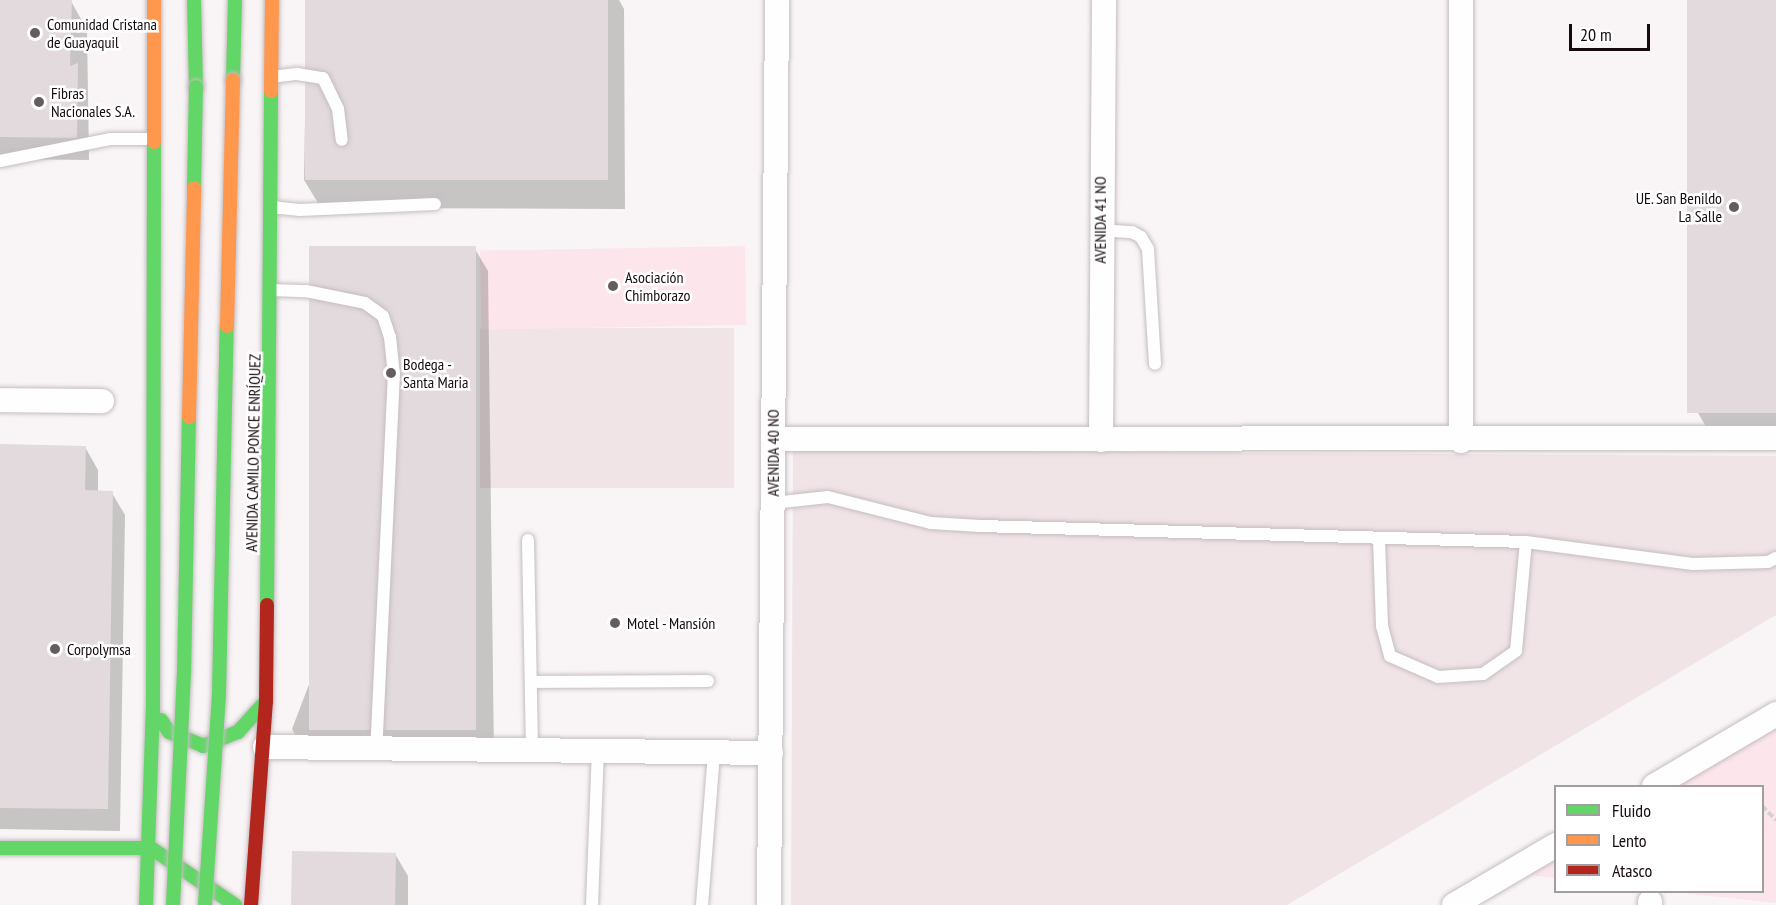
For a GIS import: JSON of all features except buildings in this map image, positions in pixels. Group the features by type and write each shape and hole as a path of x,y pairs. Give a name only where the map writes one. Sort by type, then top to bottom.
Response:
{"main road":[{"path":"146,905 151,848 153,708 154,0"},
{"path":"173,905 184,674 196,87 194,0"},
{"name":"AVENIDA CAMILO PONCE ENRÍQUEZ","path":"205,905 219,693 234,0"},
{"name":"AVENIDA CAMILO PONCE ENRÍQUEZ","path":"251,905 265,747 272,290 269,207 272,0"},
{"path":"153,708 169,732 202,746 238,732 266,701"},
{"path":"0,848 151,848 234,905"}],"street":[{"name":"AVENIDA 40 NO","path":"769,905 777,0"},
{"name":"AVENIDA 41 NO","path":"1101,440 1100,230 1104,0"},
{"path":"1461,0 1461,441"},
{"path":"0,400 102,401"},
{"path":"773,439 1461,441 1776,438"},
{"path":"1656,785 1776,714"},
{"path":"265,747 771,753"},
{"path":"1454,905 1554,846"},
{"path":"1496,880 1496,905"}],"lane":[{"path":"270,77 297,74 322,78 338,109 342,141"},
{"path":"0,161 110,139 154,139"},
{"path":"269,207 300,210 435,204"},
{"path":"1100,230 1132,232 1141,237 1148,249 1155,364"},
{"path":"272,290 306,291 365,303 383,316 390,337 394,373 376,748"},
{"path":"773,503 828,497 931,523 980,526 1379,540 1526,542 1693,564 1768,562 1776,558"},
{"path":"528,540 533,682 532,749"},
{"path":"1379,540 1382,626 1390,656 1438,677 1483,674 1516,651 1526,542"},
{"path":"533,682 708,681"},
{"path":"592,905 598,750"},
{"path":"702,905 714,753"}],"path":[{"path":"1764,808 1776,820"}],"shaded area":[{"name":"Asociación Chimborazo","path":"745,246 746,325 481,330 480,251"},
{"path":"480,328 734,328 734,488 480,488"},
{"path":"793,450 1776,456 1776,615 1287,905 791,905"},
{"path":"1776,720 1776,903 1681,893 1764,893 1764,785 1665,785"},
{"path":"1554,850 1554,878 1515,873"}],"traffic: fast":[{"path":"194,0 196,87"},
{"path":"233,80 235,0"},
{"path":"194,188 196,87"},
{"path":"267,605 271,91"},
{"path":"146,905 153,708 154,142"},
{"path":"205,905 219,693 227,326"},
{"path":"173,905 184,674 189,417"},
{"path":"161,720 169,732 203,746 238,732 266,701"},
{"path":"0,848 151,848 235,905"}],"traffic: slow":[{"path":"154,0 154,142"},
{"path":"271,91 272,0"},
{"path":"227,326 233,80"},
{"path":"189,417 194,188"}],"traffic: jam":[{"path":"251,905 266,701 267,605"}],"place":[{"name":"Comunidad Cristana de Guayaquil","path":"35,33"},
{"name":"Fibras Nacionales S.A.","path":"39,102"},
{"name":"UE. San Benildo La Salle","path":"1734,207"},
{"name":"Asociación Chimborazo","path":"613,286"},
{"name":"Bodega - Santa Maria","path":"391,373"},
{"name":"Motel - Mansión","path":"615,623"},
{"name":"Corpolymsa","path":"55,649"}]}
